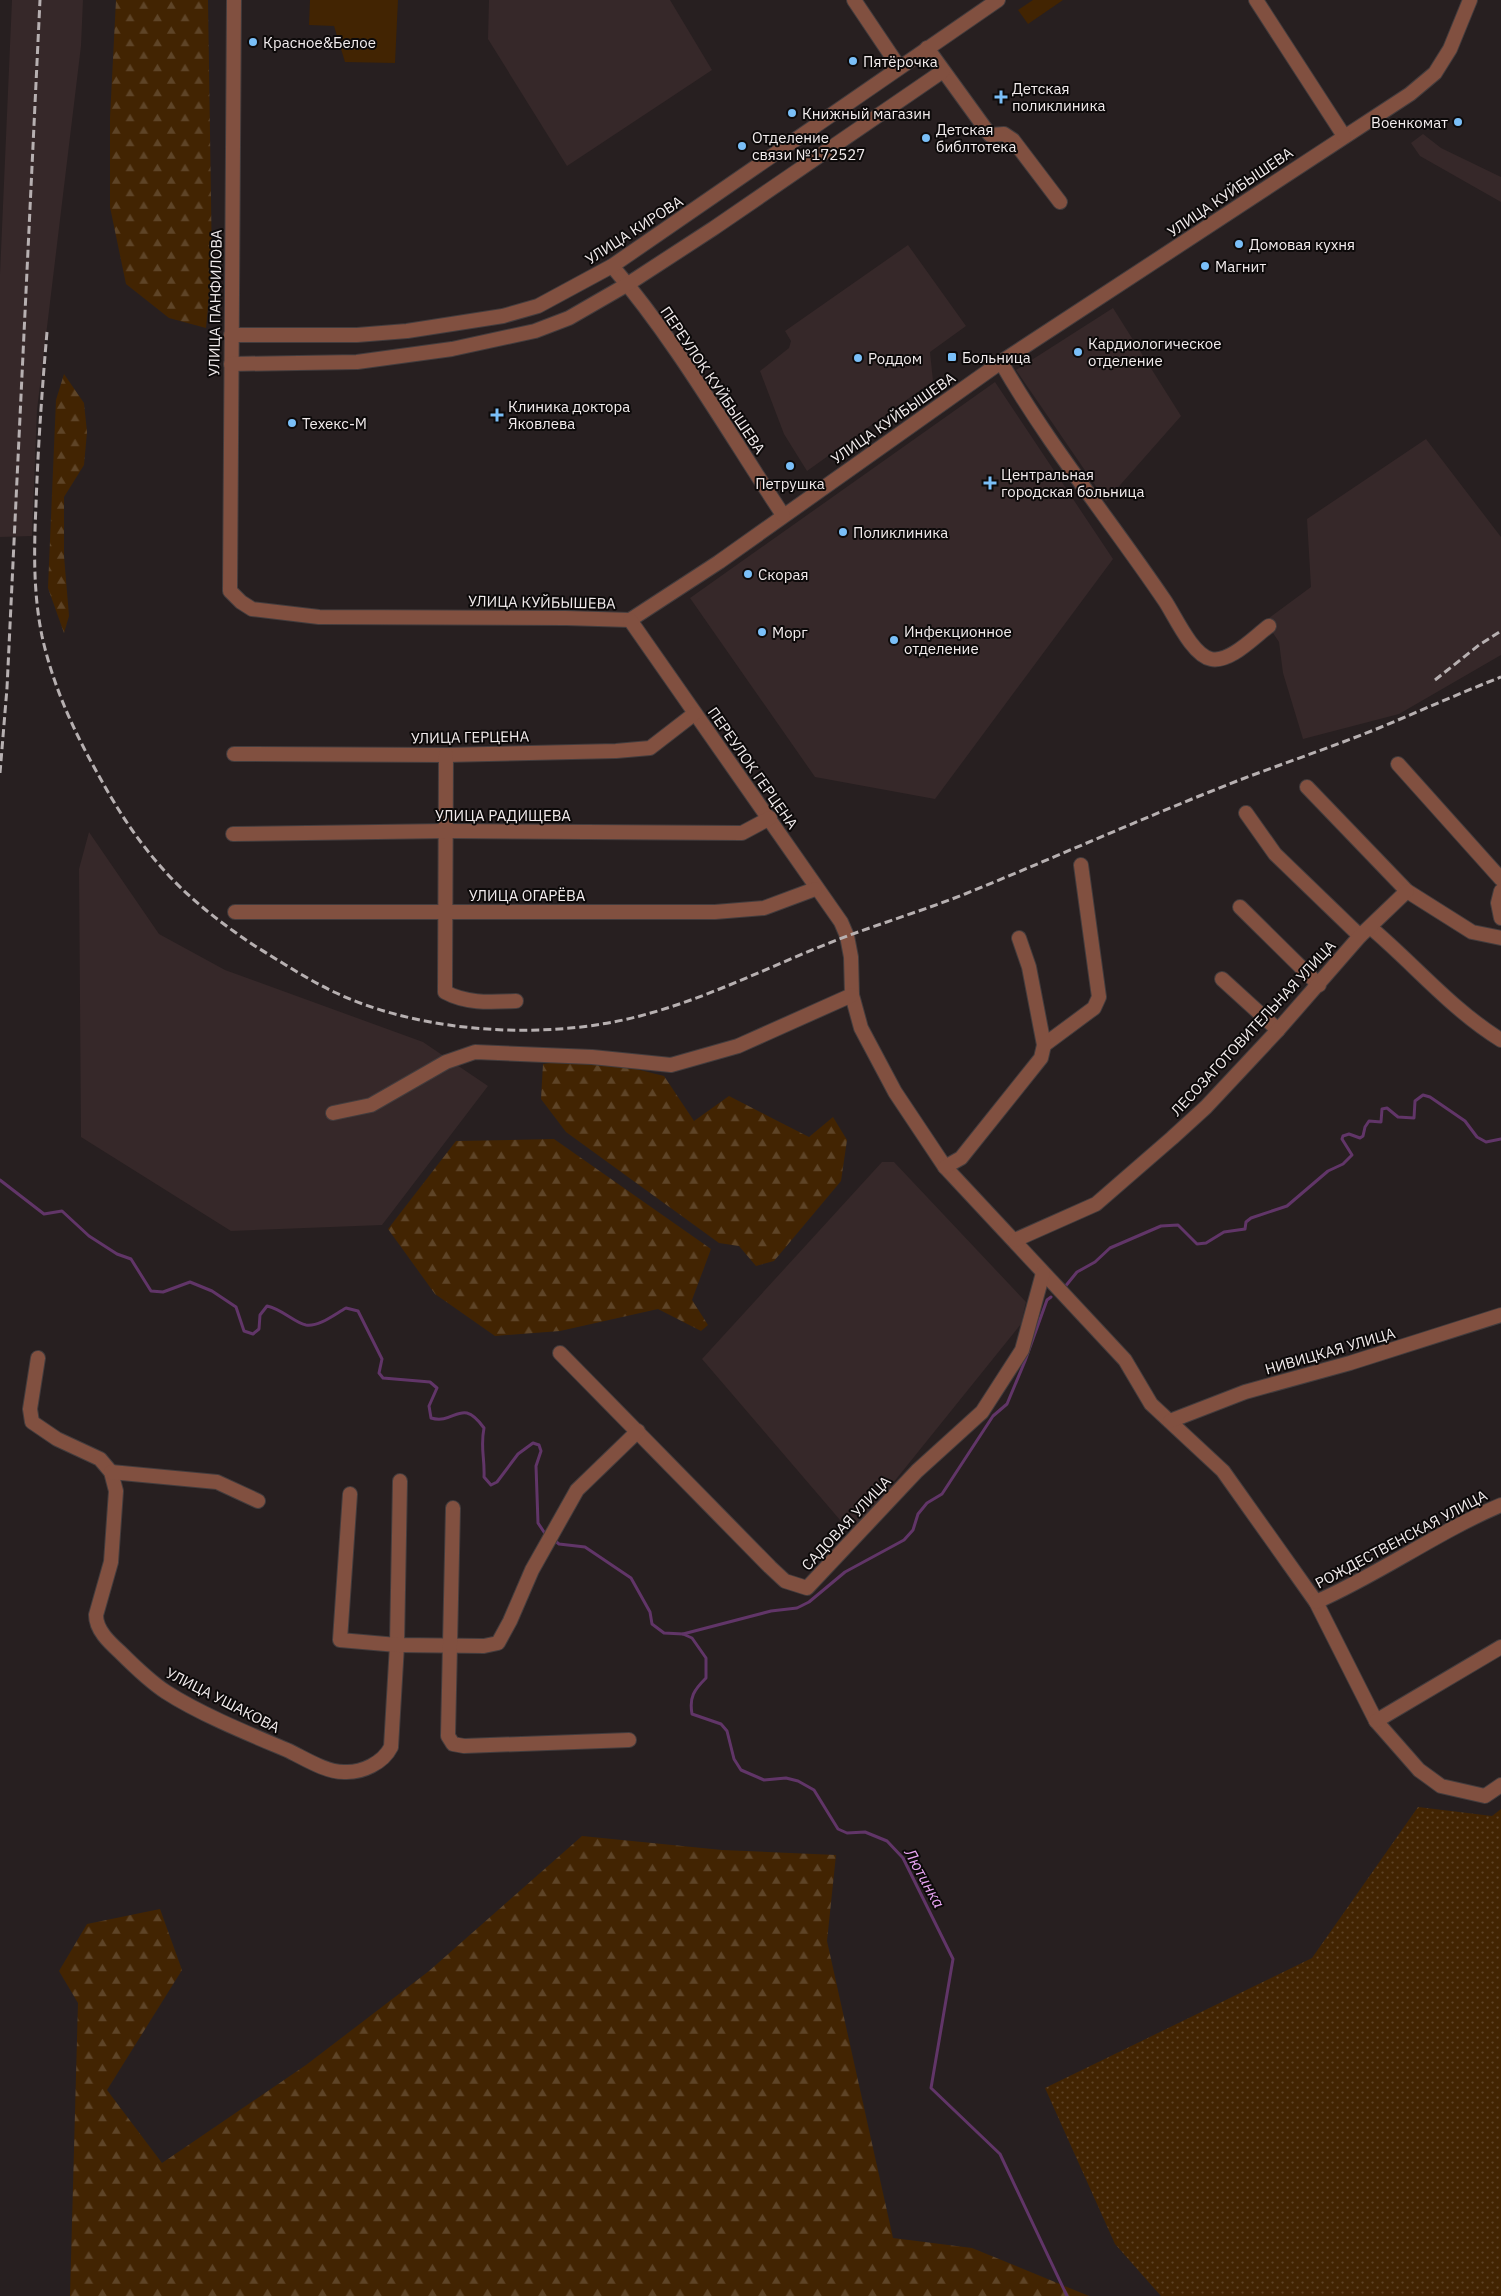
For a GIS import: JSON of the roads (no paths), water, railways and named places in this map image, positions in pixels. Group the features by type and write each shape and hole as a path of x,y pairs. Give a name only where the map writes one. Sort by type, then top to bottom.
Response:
{"street":[{"name":"УЛИЦА ПАНФИЛОВА","path":"234,0 230,591 241,602"},
{"path":"854,0 899,67"},
{"name":"УЛИЦА КИРОВА","path":"231,335 357,335 407,331 503,316 538,306 612,266 998,0"},
{"path":"1256,0 1344,136"},
{"name":"УЛИЦА КУЙБЫШЕВА","path":"241,602 252,609 319,618 566,618 630,620 719,562 782,515 1001,362 1410,94 1435,73 1450,50 1470,0"},
{"path":"927,48 990,135 1004,134 1014,140 1060,202"},
{"path":"231,364 357,362 452,349 535,331 569,318 628,284 714,228 943,70"},
{"name":"ПЕРЕУЛОК КУЙБЫШЕВА","path":"612,266 628,284 684,365 782,515"},
{"path":"1001,362 1021,397 1199,654 1212,659 1226,658 1269,626"},
{"name":"ПЕРЕУЛОК ГЕРЦЕНА","path":"630,620 694,714 770,818 815,889 840,922 847,936 851,957 852,995"},
{"name":"УЛИЦА ГЕРЦЕНА","path":"234,754 446,755 616,751 650,748 694,714"},
{"path":"446,755 445,992 457,998 482,1003 516,1001"},
{"path":"1398,764 1501,879"},
{"path":"1307,787 1407,892 1472,932 1501,938"},
{"path":"1246,813 1275,854 1447,1000 1479,1026 1501,1040"},
{"name":"УЛИЦА РАДИЩЕВА","path":"233,834 447,831 742,833 770,818"},
{"path":"1044,1045 1094,1008 1099,997 1081,865"},
{"name":"УЛИЦА ОГАРЁВА","path":"235,912 715,912 764,908 815,889"},
{"name":"ЛЕСОЗАГОТОВИТЕЛЬНАЯ УЛИЦА","path":"1015,1240 1096,1204 1206,1107 1319,985 1365,931 1407,892"},
{"path":"1501,892 1498,903 1501,918"},
{"path":"1240,907 1319,985"},
{"path":"945,1167 961,1158 1015,1093 1041,1058 1044,1045 1029,967 1019,938"},
{"path":"1222,980 1278,1030"},
{"path":"333,1113 371,1105 446,1062 474,1052 592,1057 671,1065 738,1046 852,995 861,1028 895,1092 945,1167 1125,1360 1151,1404 1223,1472 1316,1602 1376,1722 1419,1770 1441,1786 1486,1796 1501,1785"},
{"name":"САДОВАЯ УЛИЦА","path":"560,1354 785,1581 807,1588 917,1471 982,1412 1022,1350 1043,1273"},
{"name":"НИВИЦКАЯ УЛИЦА","path":"1170,1420 1245,1392 1350,1363 1501,1315"},
{"path":"38,1358 30,1409 32,1422 58,1440 100,1459 111,1472 217,1482 258,1500"},
{"path":"350,1494 340,1640 397,1645 449,1646 484,1646 498,1643 510,1621 532,1570 577,1490 638,1431"},
{"name":"УЛИЦА УШАКОВА","path":"111,1472 116,1491 111,1562 96,1615 96,1624 111,1644 146,1677 167,1692 254,1736 328,1768 344,1772 371,1766 386,1757 391,1747 397,1645"},
{"path":"397,1645 400,1481"},
{"name":"РОЖДЕСТВЕНСКАЯ УЛИЦА","path":"1316,1602 1354,1585 1416,1549 1501,1505"},
{"path":"453,1508 448,1736 453,1744 464,1746 558,1744 629,1740"},
{"path":"1376,1722 1501,1647"}],"waterway":[{"path":"1064,1288 1077,1272 1095,1262 1110,1248 1161,1226 1178,1225 1197,1244 1206,1243 1224,1232 1245,1229 1246,1222 1251,1218 1287,1206 1328,1171 1343,1164 1352,1155 1342,1139 1343,1136 1349,1134 1360,1138 1363,1136 1369,1121 1381,1122 1382,1109 1387,1108 1398,1117 1414,1118 1415,1101 1423,1095 1430,1097 1465,1121 1477,1137 1486,1142 1501,1139"},
{"name":"Лютинка","path":"0,1180 44,1214 62,1211 89,1236 117,1254 131,1259 151,1291 163,1292 190,1282 212,1291 236,1307 244,1331 253,1334 259,1329 260,1315 267,1306 306,1325 321,1322 346,1308 358,1311 382,1359 379,1373 383,1378 430,1382 437,1388 429,1406 431,1418 440,1419 458,1414 470,1414 484,1428 482,1441 484,1477 491,1485 497,1482 518,1454 533,1443 539,1445 541,1451 536,1466 538,1523 546,1535"},
{"path":"683,1634 771,1611 797,1608 809,1602 845,1572 904,1540 913,1530 918,1514 927,1503 942,1494 993,1416 1007,1404 1047,1300 1051,1297"},
{"name":"Лютинка","path":"554,1540 559,1544 585,1547 631,1578 650,1612 652,1624 664,1633 683,1634 692,1638 706,1658 706,1678 693,1694 691,1703 692,1714 721,1724 727,1731 734,1759 741,1770 764,1780 786,1778 798,1781 814,1790 838,1829 847,1833 865,1832 887,1841 903,1858 953,1959 931,2088 1000,2154 1067,2296"}],"railway":[{"path":"0,773 7,688 40,0"},
{"path":"47,332 37,483 36,587 39,620 52,673 81,743 128,824 162,868 194,900 243,938 314,982 364,1005 397,1015 465,1027 535,1030 602,1024 666,1008 728,986 850,935 965,894 1203,795 1361,735 1501,677"},
{"path":"1435,680 1479,645 1501,631"}],"place":[{"name":"Красное&Белое","path":"253,42"},
{"name":"Пятёрочка","path":"853,61"},
{"name":"Детская поликлиника","path":"1001,97"},
{"name":"Книжный магазин","path":"792,113"},
{"name":"Военкомат","path":"1458,122"},
{"name":"Детская библтотека","path":"926,138"},
{"name":"Отделение связи №172527","path":"742,146"},
{"name":"Домовая кухня","path":"1239,244"},
{"name":"Магнит","path":"1205,266"},
{"name":"Кардиологическое отделение","path":"1078,352"},
{"name":"Больница","path":"952,357"},
{"name":"Роддом","path":"858,358"},
{"name":"Клиника доктора Яковлева","path":"497,415"},
{"name":"Техекс-М","path":"292,423"},
{"name":"Петрушка","path":"790,466"},
{"name":"Центральная городская больница","path":"990,483"},
{"name":"Поликлиника","path":"843,532"},
{"name":"Скорая","path":"748,574"},
{"name":"Морг","path":"762,632"},
{"name":"Инфекционное отделение","path":"894,640"}]}
